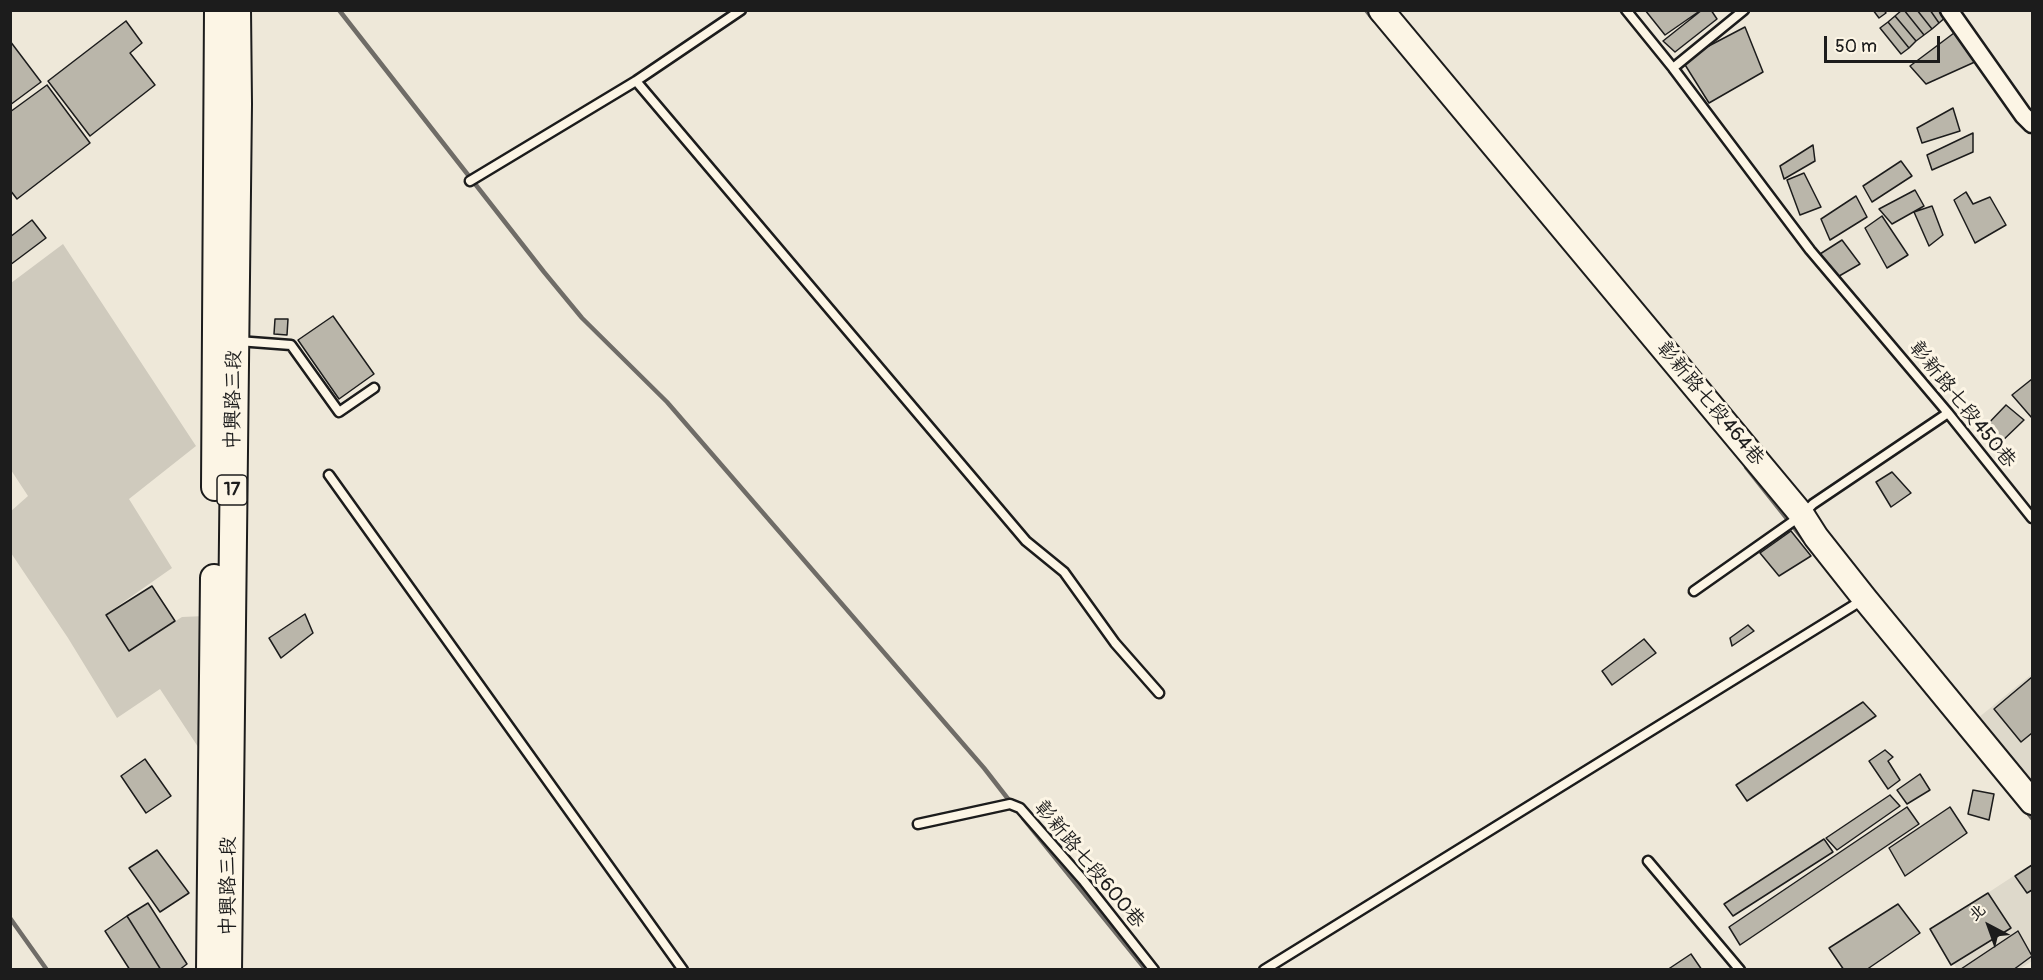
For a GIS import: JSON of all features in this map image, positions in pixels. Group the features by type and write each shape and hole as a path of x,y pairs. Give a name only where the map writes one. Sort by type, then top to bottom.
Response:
{"main road":[{"name":"中興路三段","path":"210,969 218,10"},
{"name":"中興路三段","path":"228,969 238,104 237,10"}],"street":[{"name":"彰新路七段464巷","path":"1381,10 1802,515 1816,537 1865,599 2032,802"},
{"path":"1949,10 2023,115 2032,124"}],"lane":[{"path":"470,180 636,81 741,10"},
{"name":"彰新路七段450巷","path":"1626,10 1673,68 1810,250 1948,413 2032,518"},
{"path":"1673,68 1744,10"},
{"path":"636,81 1026,541 1064,572 1115,643 1159,693"},
{"path":"234,341 291,345 339,412 374,388"},
{"path":"1694,591 1802,515 1813,504 1948,413"},
{"path":"329,475 683,969"},
{"path":"1264,969 1865,599"},
{"name":"彰新路七段600巷","path":"918,824 1010,804 1020,808 1083,880 1154,969"},
{"path":"1648,861 1740,969"}],"shaded area":[{"path":"63,244 196,446 129,499 172,568 105,615 131,649 182,617 205,616 204,756 160,689 117,718 68,638 11,553 10,512 28,496 11,470 11,283"},
{"path":"2032,674 2032,791 1978,718"},
{"path":"2032,864 2032,961 2020,969 1957,969 1931,930"}],"building":[{"path":"1645,10 1701,10 1665,35"},
{"path":"1702,10 1711,10 1717,19 1675,52 1663,41"},
{"path":"1873,10 1884,10 1886,13 1879,18"},
{"path":"1902,10 1924,35 1916,41 1895,16"},
{"path":"1904,10 1917,10 1932,29 1924,35"},
{"path":"1917,10 1930,10 1939,23 1932,29"},
{"path":"1930,10 1942,10 1947,16 1939,23"},
{"path":"1895,16 1916,41 1909,48 1888,22"},
{"path":"126,21 142,43 130,53 155,85 90,136 48,81"},
{"path":"1888,22 1909,48 1901,54 1880,28"},
{"path":"1745,27 1763,72 1709,103 1682,60"},
{"path":"1954,33 1977,61 1926,84 1910,66"},
{"path":"10,41 41,82 10,105"},
{"path":"47,85 90,143 17,199 10,190 10,112"},
{"path":"1953,108 1960,131 1922,143 1917,128"},
{"path":"1973,133 1973,152 1932,170 1927,155"},
{"path":"1813,145 1815,161 1784,179 1780,166"},
{"path":"1901,161 1912,176 1872,202 1863,186"},
{"path":"1804,173 1821,207 1800,215 1787,180"},
{"path":"1915,190 1924,206 1892,224 1879,209"},
{"path":"1966,192 1973,204 1990,197 2006,225 1975,243 1954,200"},
{"path":"1856,196 1867,217 1830,240 1821,219"},
{"path":"1932,206 1943,235 1929,246 1914,212"},
{"path":"1882,216 1908,255 1887,268 1865,228"},
{"path":"32,220 46,238 10,265 10,237"},
{"path":"1842,240 1860,264 1834,279 1820,254"},
{"path":"333,316 374,374 339,399 298,340"},
{"path":"275,319 288,319 287,335 274,334"},
{"path":"2032,379 2032,418 2012,395"},
{"path":"2006,405 2024,420 1998,445 1984,428"},
{"path":"1892,472 1911,493 1891,507 1876,482"},
{"path":"1791,531 1811,556 1779,576 1760,553"},
{"path":"152,586 175,621 129,651 106,615"},
{"path":"305,614 313,633 281,658 269,638"},
{"path":"1748,625 1754,631 1732,646 1730,638"},
{"path":"1644,639 1656,653 1612,685 1602,671"},
{"path":"2032,677 2032,733 2021,742 1994,709"},
{"path":"1863,702 1876,716 1747,801 1736,785"},
{"path":"1885,750 1893,757 1888,761 1900,780 1888,789 1869,761"},
{"path":"145,759 171,796 146,813 121,776"},
{"path":"1920,774 1930,790 1907,804 1897,790"},
{"path":"1973,790 1994,794 1989,820 1968,814"},
{"path":"1890,795 1900,806 1837,850 1826,838"},
{"path":"1907,807 1919,824 1740,945 1729,927"},
{"path":"1950,807 1967,833 1905,876 1889,848"},
{"path":"1824,839 1833,852 1733,916 1724,904"},
{"path":"157,850 189,893 160,912 129,868"},
{"path":"2032,865 2032,890 2027,893 2015,876"},
{"path":"1988,893 2011,928 1951,965 1930,929"},
{"path":"148,903 187,964 179,970 161,970 127,916"},
{"path":"1898,904 1920,933 1866,970 1844,970 1829,948"},
{"path":"127,916 161,970 130,970 105,931"},
{"path":"2018,931 2032,956 2013,970 1961,969"},
{"path":"1691,954 1702,970 1667,970"}],"waterway":[{"path":"339,10 582,318 667,402 984,768 1012,804"},
{"path":"1366,10 1374,20"},
{"path":"1746,467 1804,540"},
{"path":"2025,809 2032,818"},
{"path":"1023,818 1146,970"},
{"path":"10,918 47,970"}]}
